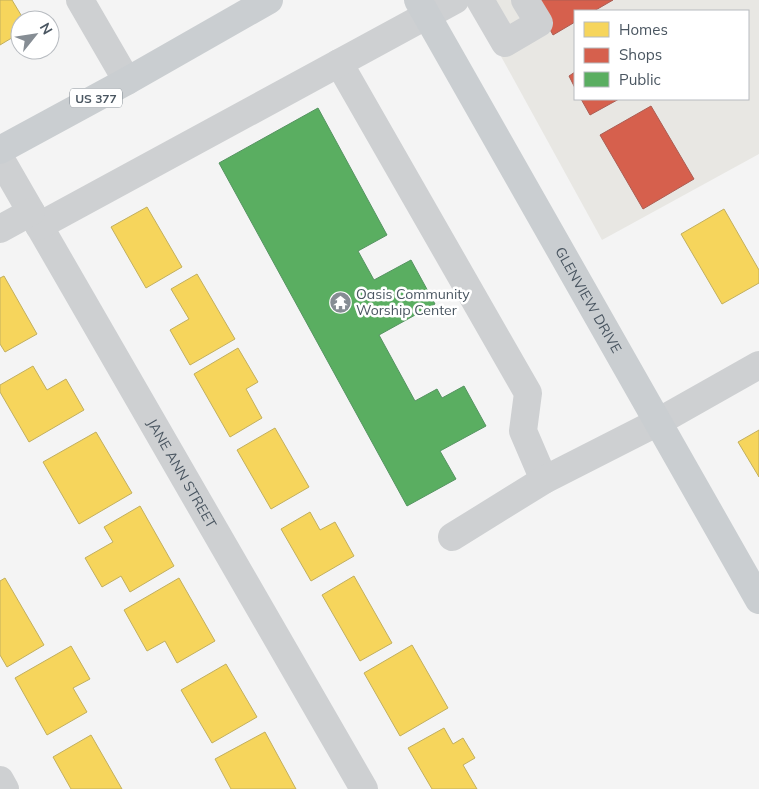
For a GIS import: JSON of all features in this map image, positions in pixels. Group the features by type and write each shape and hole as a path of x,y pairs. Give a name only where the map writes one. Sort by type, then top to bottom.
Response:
{"main road":[{"name":"US 377","path":"0,150 127,81 269,0"},
{"name":"GLENVIEW DRIVE","path":"423,8 759,600"}],"street":[{"path":"80,0 127,81"},
{"path":"0,229 35,219 339,63 423,8 455,0"},
{"path":"480,0 505,43 538,23 526,0"},
{"path":"339,63 528,393 523,431 544,480"},
{"name":"JANE ANN STREET","path":"0,158 364,789"},
{"path":"452,537 544,480 658,422 759,365"},
{"path":"0,780 5,789"}],"shaded area":[{"path":"470,0 759,0 759,154 602,240"}],"building: Homes":[{"path":"0,0 12,0 18,10 10,10 10,39 0,45"},
{"path":"147,207 182,267 146,288 111,227"},
{"path":"724,209 759,270 759,283 722,304 681,234"},
{"path":"197,274 235,339 190,365 170,330 189,319 171,289"},
{"path":"4,276 37,334 5,352 0,344 0,278"},
{"path":"238,348 258,382 246,389 262,418 230,437 194,374"},
{"path":"33,366 47,390 66,379 84,410 29,442 0,392 0,385"},
{"path":"275,428 309,487 271,509 237,450"},
{"path":"759,430 759,477 738,442"},
{"path":"96,432 132,493 79,524 43,462"},
{"path":"140,506 174,566 130,592 121,576 102,587 85,558 113,542 104,527"},
{"path":"310,512 320,530 335,522 354,556 311,581 281,529"},
{"path":"354,576 392,643 360,661 322,595"},
{"path":"5,578 44,645 7,667 0,655 0,581"},
{"path":"179,578 215,641 177,663 165,641 147,651 124,610"},
{"path":"412,645 448,708 400,736 364,673"},
{"path":"71,646 90,679 73,688 87,712 47,735 15,678"},
{"path":"226,664 257,717 212,743 181,690"},
{"path":"444,728 453,744 463,738 475,758 463,765 477,789 432,789 408,748"},
{"path":"265,732 296,789 231,789 215,759"},
{"path":"91,735 122,789 71,789 53,757"}],"building: Shops":[{"path":"539,0 613,0 596,10 574,10 574,23 553,35 535,2"},
{"path":"574,73 574,86 569,76"},
{"path":"582,100 617,100 590,115"},
{"path":"651,106 694,179 643,209 600,135"}],"building: Public":[{"path":"318,108 387,235 358,251 374,280 411,260 435,304 379,335 415,401 437,389 442,398 464,386 486,426 440,451 456,479 407,506 219,163"}],"place":[{"name":"Oasis Community Worship Center","path":"340,302"}]}
